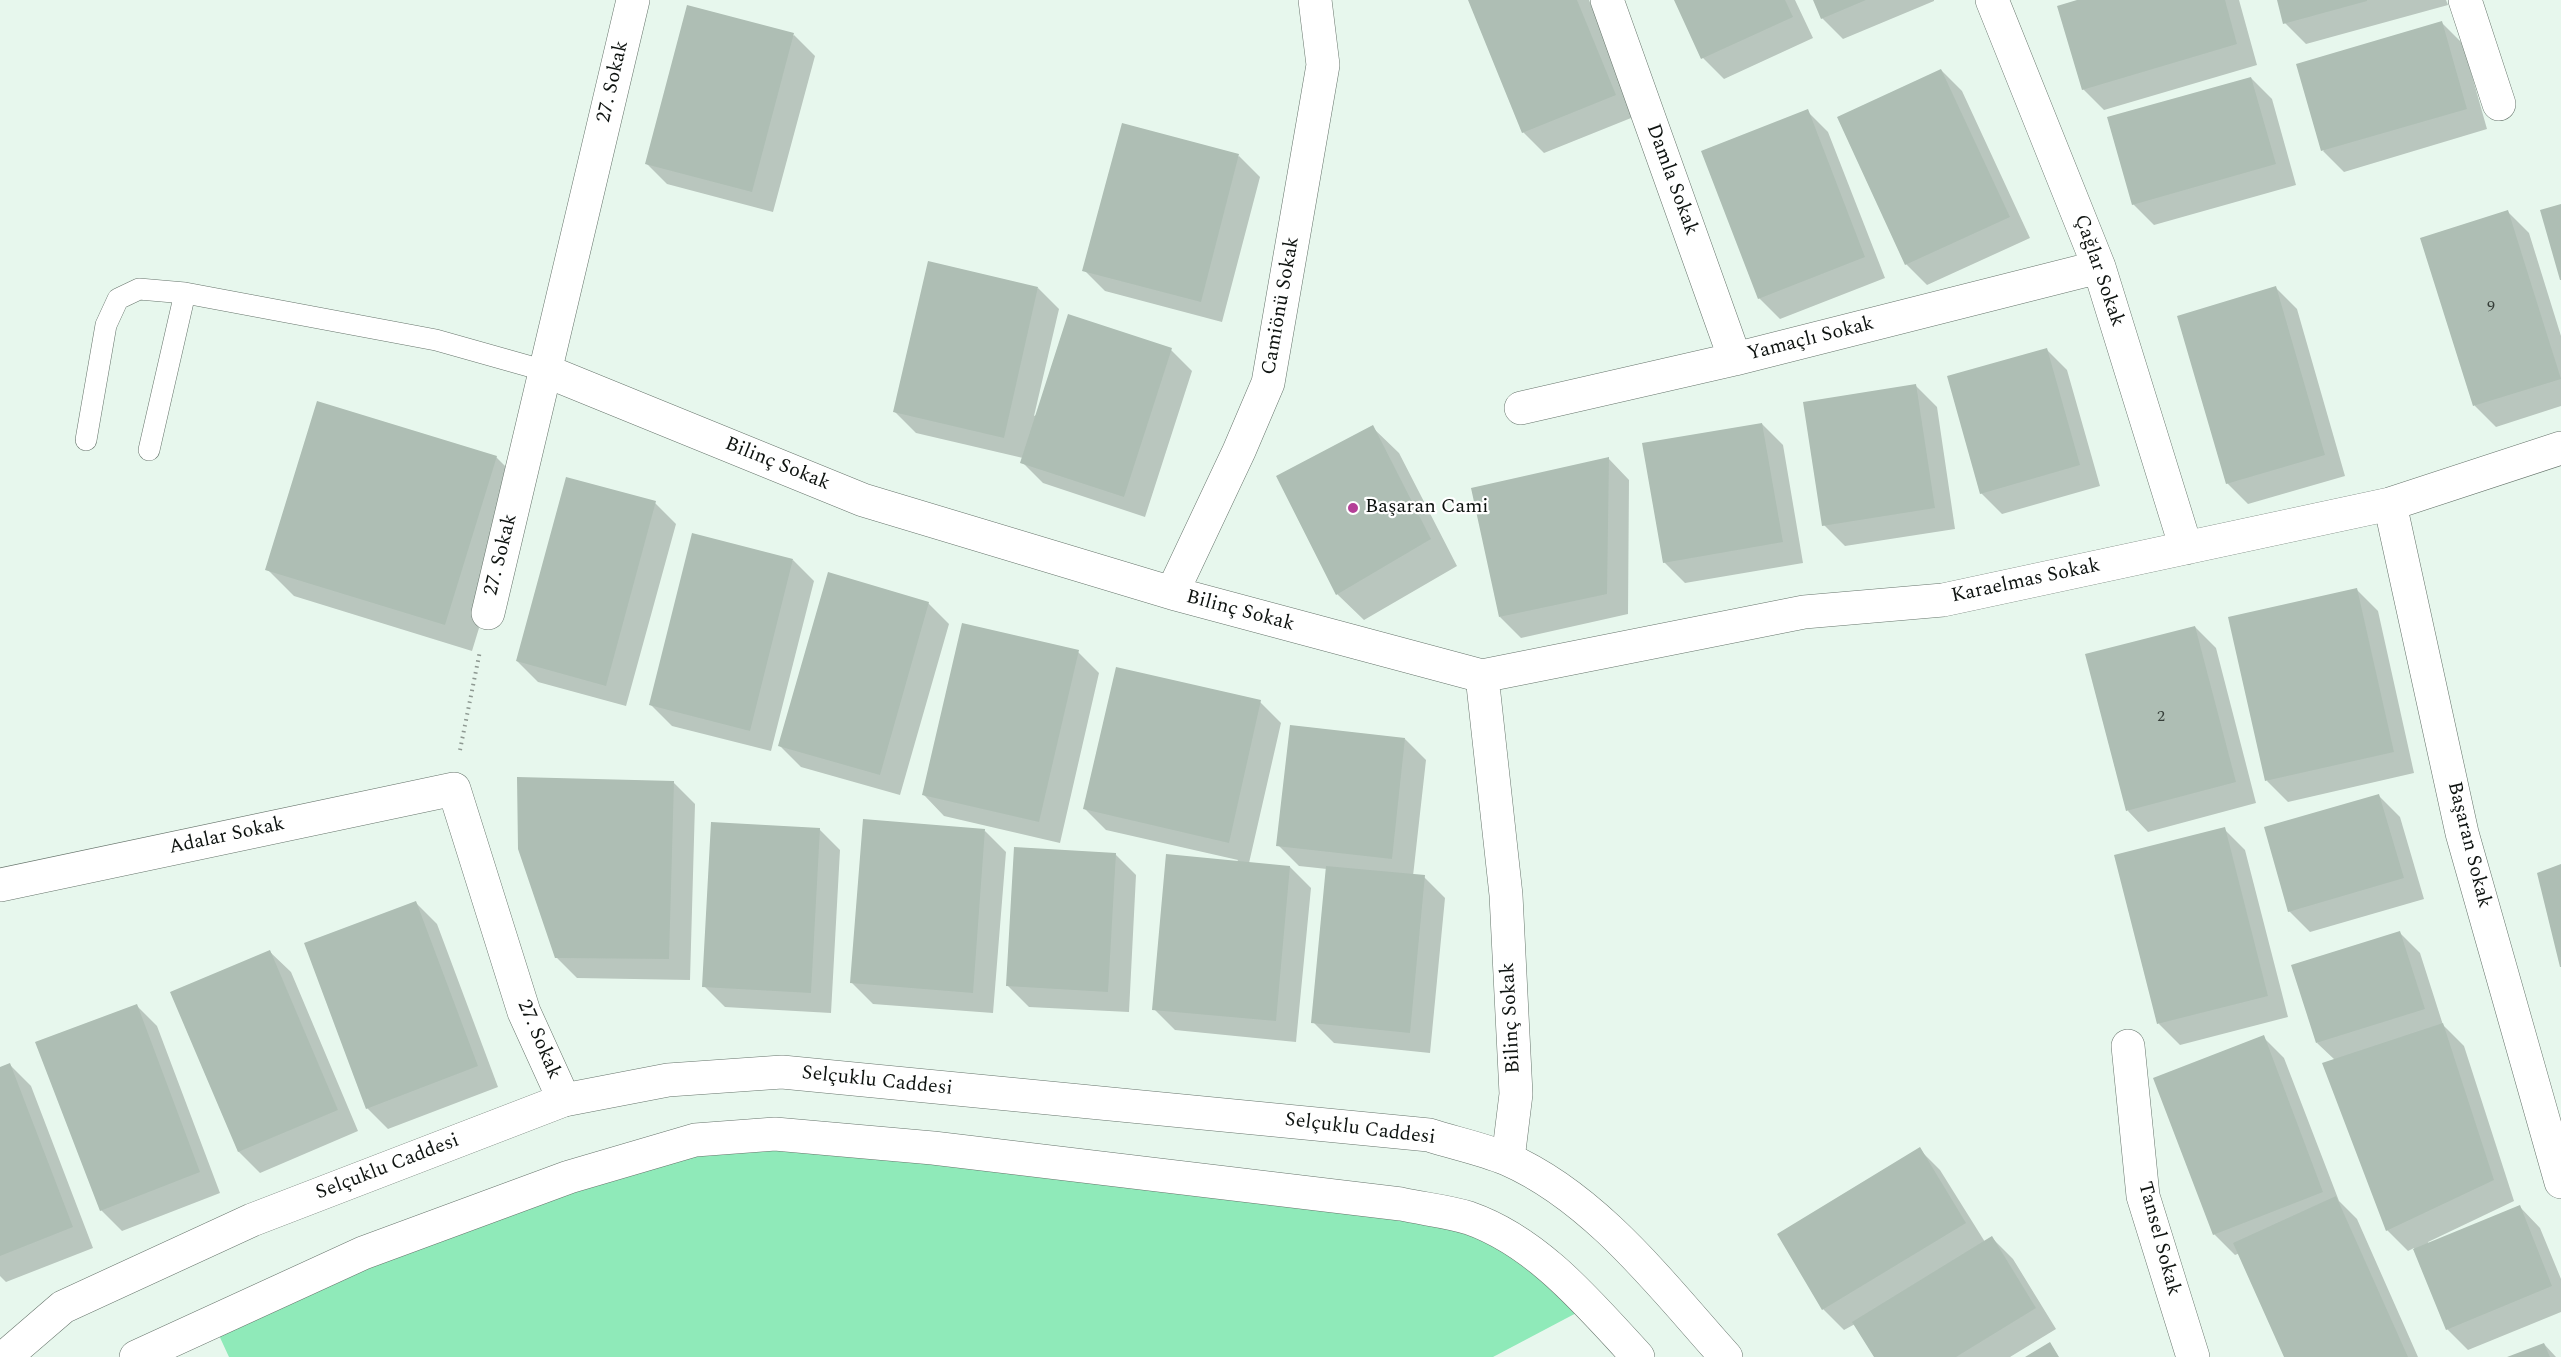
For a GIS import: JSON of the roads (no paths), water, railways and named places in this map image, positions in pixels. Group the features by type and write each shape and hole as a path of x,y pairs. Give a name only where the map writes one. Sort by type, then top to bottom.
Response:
{"street":[{"name":"27. Sokak","path":"488,613 633,0"},
{"name":"Camiönü Sokak","path":"1172,593 1239,451 1268,383 1323,65 1315,0"},
{"name":"Damla Sokak","path":"1608,0 1735,359"},
{"name":"Çağlar Sokak","path":"1992,0 2099,267 2186,548"},
{"path":"2465,0 2499,104"},
{"name":"Yamaçlı Sokak","path":"1521,408 1735,359 2099,267"},
{"name":"Bilinç Sokak","path":"546,371 862,500 1172,593 1482,676 1506,895 1516,1094 1508,1160"},
{"name":"Karaelmas Sokak","path":"1482,676 1804,612 1943,600 2390,504 2561,448"},
{"name":"Başaran Sokak","path":"2390,504 2462,833 2554,1132 2561,1182"},
{"name":"27. Sokak","path":"454,789 524,1012 564,1101"},
{"name":"Adalar Sokak","path":"0,885 454,789"},
{"name":"Tansel Sokak","path":"2128,1046 2143,1196 2193,1357"},
{"name":"Selçuklu Caddesi","path":"5,1357 63,1307 252,1220 564,1101 668,1080 782,1072 1429,1135 1508,1160 1571,1196 1632,1252 1726,1357"},
{"path":"138,1356 363,1252 569,1177 695,1140 775,1134 933,1148 1401,1204 1468,1218 1521,1242 1593,1308 1638,1357"}],"lane":[{"path":"86,440 106,325 118,299 139,289 185,293 436,340 546,371"},
{"path":"149,450 185,293"}],"place":[{"name":"Başaran Cami","path":"1353,508"}]}
